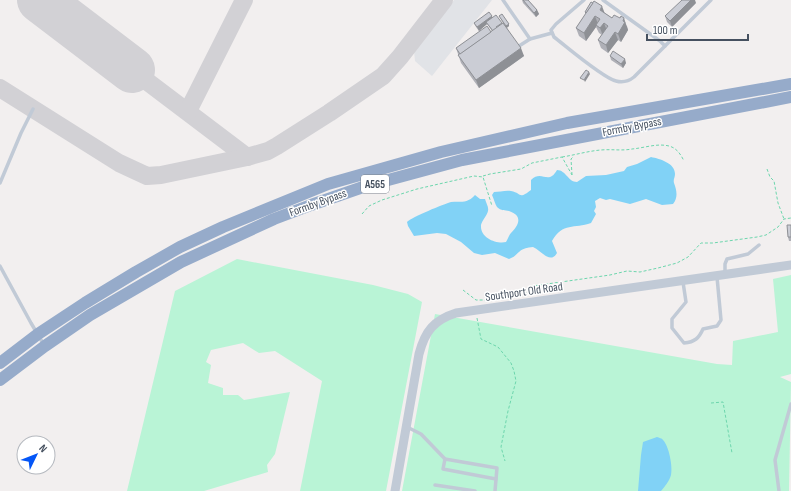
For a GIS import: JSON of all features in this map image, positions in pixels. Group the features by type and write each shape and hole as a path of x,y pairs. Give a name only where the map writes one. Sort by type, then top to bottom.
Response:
{"highway":[{"name":"Formby Bypass","path":"0,363 38,334 85,303 129,276 180,248 223,227 328,184 441,152 568,123 791,84"},
{"name":"Formby Bypass","path":"0,380 45,346 90,316 181,262 274,219 366,186 462,160 791,97"}],"street":[{"name":"Southport Old Road","path":"394,491 421,345 428,331 433,325 443,318 456,313 791,265"}],"lane":[{"path":"503,0 530,39"},
{"path":"584,0 556,24 551,30 552,33 554,37 604,75 614,81 621,82 629,81 634,77 711,0"},
{"path":"603,0 665,46"},
{"path":"519,46 530,39 552,33"},
{"path":"0,183 33,109"},
{"path":"683,281 686,302 672,319 672,328 684,343 691,342 700,337 703,329 716,326 721,320 721,275 727,259 748,254 759,245"},
{"path":"0,266 45,346"},
{"path":"779,491 775,460 791,404"},
{"path":"406,426 421,434 445,459 497,468 494,491"},
{"path":"445,459 443,469 496,479"},
{"path":"435,485 475,491"}],"path":[{"path":"362,214 364,210 375,203 402,193 464,178 482,177 490,174 521,169 532,163 602,150 621,150 648,146 669,146 675,149 684,161"},
{"path":"562,157 572,176 571,160 573,156"},
{"path":"767,169 774,181 778,203 784,219"},
{"path":"482,177 492,206"},
{"path":"521,299 529,288 533,286 610,275 627,271 640,272 677,262 688,257 701,243 757,238 766,235 778,226 784,219 791,218"},
{"path":"463,290 466,294 478,300 488,300"},
{"path":"478,300 478,330 481,339 498,347 511,363 516,382 501,447 504,461"},
{"path":"711,403 723,402 732,452"}],"shaded area":[{"path":"454,0 492,0 432,76 415,61 414,51"}],"green space":[{"path":"237,259 373,285 408,294 422,302 386,491 300,491 322,381 275,351 259,353 243,343 211,350 206,362 211,365 208,383 223,388 223,395 238,395 244,400 290,392 275,454 267,465 268,472 204,491 127,491 175,291"},
{"path":"791,275 791,374 780,377 791,382 789,491 402,491 435,314 717,364 732,365 733,341 778,332 773,279"}],"water":[{"path":"651,157 666,162 673,167 675,174 674,182 676,199 673,204 662,205 646,199 630,204 600,198 595,201 596,207 594,211 596,214 591,223 569,227 560,231 556,235 552,241 557,253 551,258 545,256 533,247 521,250 509,259 495,253 482,255 474,253 461,242 446,234 437,233 414,236 408,226 407,222 421,214 451,202 467,201 475,195 480,199 485,199 488,208 482,221 481,230 486,237 493,241 506,242 516,227 518,218 514,213 497,207 492,195 494,192 509,191 524,195 531,190 531,180 538,176 551,177 557,170 563,172 571,180 577,182 586,176 606,175 624,171 627,167"},
{"path":"657,437 663,439 669,452 671,467 670,477 667,484 661,491 638,491 643,442"}],"building":[{"path":"523,0 528,0 537,10 534,13"},
{"path":"682,0 691,0 670,21 665,16"},
{"path":"594,1 602,6 600,10 612,18 614,15 624,18 623,21 625,22 618,34 615,32 606,45 598,40 608,26 604,23 600,28 596,25 600,19 595,16 584,33 576,28"},
{"path":"591,2 593,3 586,13 585,12"},
{"path":"489,12 492,16 477,27 474,23"},
{"path":"502,14 509,24 506,26 499,16"},
{"path":"496,15 502,23 493,31 486,22"},
{"path":"503,23 521,48 476,80 458,55"},
{"path":"487,26 491,32 460,54 456,48"},
{"path":"613,51 625,59 621,64 610,56"},
{"path":"586,70 589,72 584,80 580,78"},
{"path":"787,225 791,225 791,237 788,237"}],"taxiway":[{"path":"188,111 244,0"},
{"path":"0,88 119,163 147,176 161,175 247,157 268,151 277,146 383,76 400,57 444,0"},
{"path":"132,70 247,157"}],"runway":[{"path":"40,0 132,70"}]}
